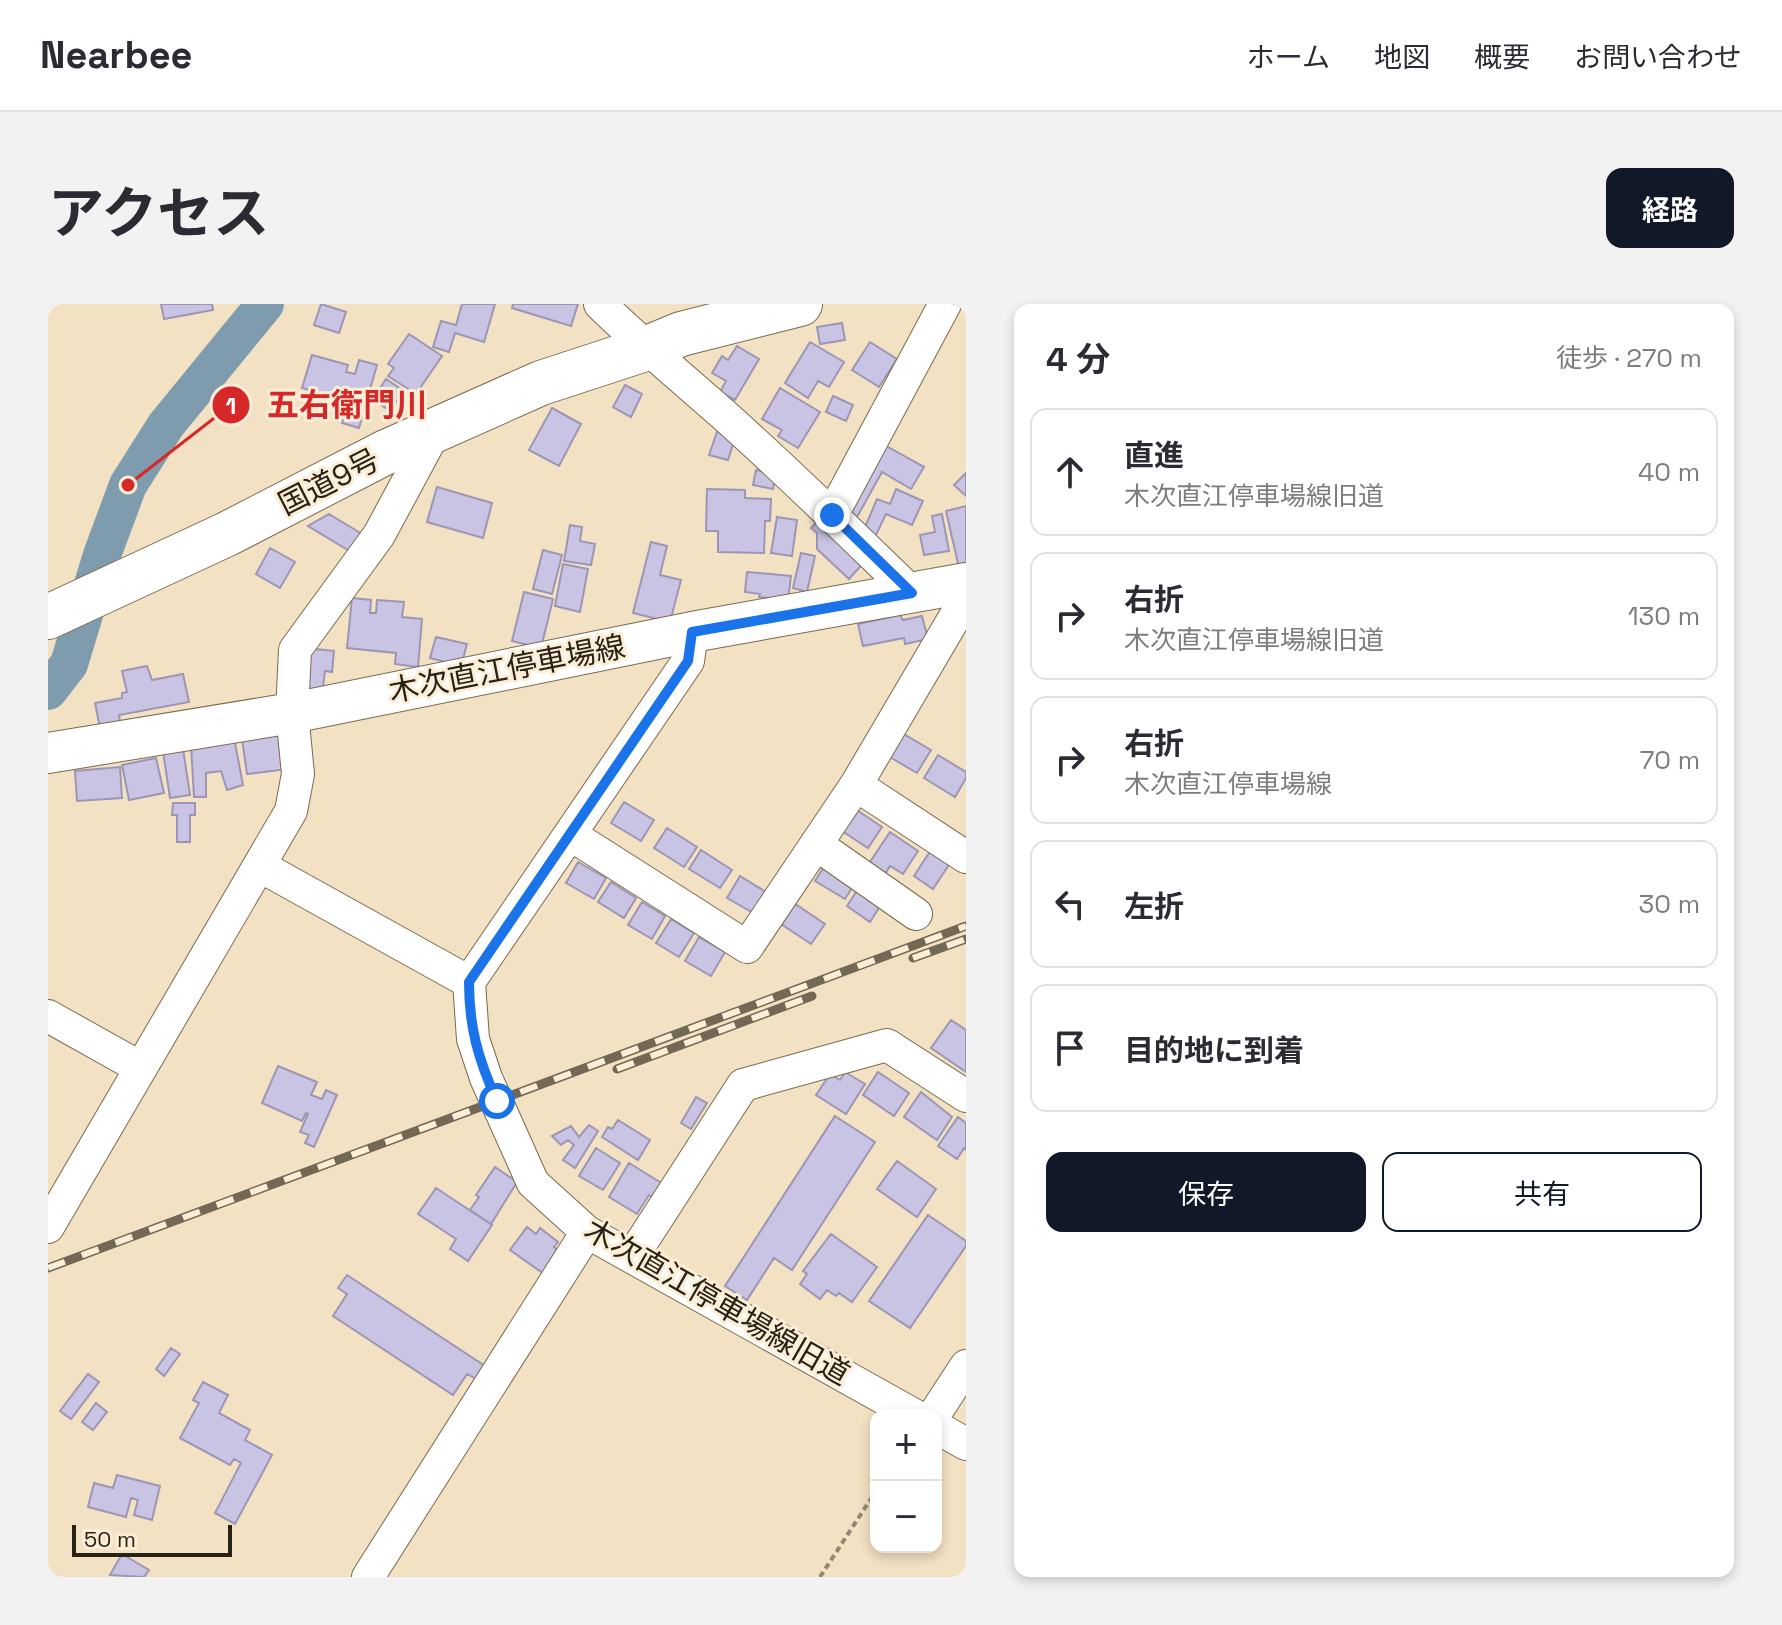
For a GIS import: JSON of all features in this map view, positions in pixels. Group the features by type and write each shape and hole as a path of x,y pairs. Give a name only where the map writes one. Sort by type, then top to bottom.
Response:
{"highway":[{"name":"国道9号","path":"49,617 227,534 386,452 541,383 681,334 800,304"}],"main road":[{"name":"木次直江停車場線","path":"48,753 292,713 692,632 966,583"}],"street":[{"path":"600,304 645,349 723,415 832,515 912,593"},
{"path":"832,515 945,304"},
{"path":"48,1227 291,811 298,774 292,713 295,650 379,535 435,431"},
{"path":"571,835 747,947 856,785 966,598"},
{"path":"260,866 469,982 688,661 692,632"},
{"path":"856,785 966,857"},
{"path":"816,844 916,914"},
{"name":"木次直江停車場線旧道","path":"469,982 473,1039 486,1078 533,1183 587,1232 903,1409"},
{"path":"48,1016 141,1068"},
{"path":"632,1257 743,1085 887,1045 966,1096"},
{"path":"368,1577 587,1232"},
{"path":"938,1409 966,1366"},
{"path":"942,1430 966,1444"}],"path":[{"path":"820,1577 870,1500"}],"building":[{"path":"161,304 212,304 213,310 164,319"},
{"path":"321,304 346,312 339,333 314,325"},
{"path":"462,304 495,304 484,342 455,333 449,352 433,347 441,321 456,325"},
{"path":"513,304 578,304 571,326 512,308"},
{"path":"842,323 845,340 820,344 817,327"},
{"path":"409,334 442,356 416,394 388,376 394,368 388,364"},
{"path":"810,342 844,362 829,387 818,381 808,398 785,383"},
{"path":"870,342 897,359 879,387 852,370"},
{"path":"737,346 759,359 735,400 720,392 726,381 712,373 722,356 728,360"},
{"path":"312,355 348,365 346,372 355,374 359,360 377,365 359,428 342,423 349,401 302,388"},
{"path":"386,379 404,391 390,411 373,399"},
{"path":"625,385 642,394 631,417 613,407"},
{"path":"780,388 820,412 798,448 778,436 782,430 762,419"},
{"path":"833,396 853,405 846,421 826,412"},
{"path":"552,408 581,424 559,466 529,450"},
{"path":"718,429 736,435 728,460 709,455"},
{"path":"879,442 924,467 911,489 882,472 857,517 842,509"},
{"path":"756,470 776,474 773,489 753,485"},
{"path":"966,473 966,496 954,485"},
{"path":"437,487 492,503 483,538 427,522"},
{"path":"707,489 745,490 745,498 771,499 770,521 765,521 764,553 718,552 718,531 706,531"},
{"path":"896,489 923,501 912,525 886,514 875,537 863,532 877,499 890,504"},
{"path":"966,506 966,566 959,568 946,511"},
{"path":"329,514 362,534 351,552 308,526"},
{"path":"942,514 949,551 924,555 920,535 935,532 932,516"},
{"path":"777,517 797,520 792,556 771,553"},
{"path":"822,517 867,559 849,579 817,549 817,533 811,528"},
{"path":"570,525 582,527 580,541 595,544 591,565 564,561"},
{"path":"651,542 667,546 660,575 681,580 670,622 633,613"},
{"path":"270,548 295,562 280,588 256,574"},
{"path":"543,550 562,555 552,594 533,589"},
{"path":"801,553 815,556 807,592 793,588"},
{"path":"563,564 588,569 580,612 555,606"},
{"path":"747,572 791,576 788,600 745,592"},
{"path":"524,592 553,599 541,648 512,641"},
{"path":"352,598 371,600 370,613 376,613 377,600 404,602 402,617 422,619 418,667 395,664 396,653 347,648"},
{"path":"900,615 903,620 922,616 928,639 905,644 904,638 863,646 858,624"},
{"path":"436,637 467,644 461,666 430,658"},
{"path":"305,648 334,651 332,672 325,671 322,694 301,692"},
{"path":"147,666 152,680 183,674 189,702 119,715 121,729 101,733 95,703 122,698 122,693 127,692 122,671"},
{"path":"902,733 931,750 917,773 888,756"},
{"path":"283,734 288,769 247,774 242,739"},
{"path":"234,738 243,785 227,790 221,771 206,773 206,797 194,797 191,745"},
{"path":"182,742 190,795 170,798 162,745"},
{"path":"938,755 966,772 966,778 955,797 924,778"},
{"path":"156,758 164,793 129,800 122,765"},
{"path":"120,767 122,798 77,801 75,771"},
{"path":"624,802 654,820 641,841 611,823"},
{"path":"173,803 195,803 195,815 190,815 190,842 177,842 177,815 172,815"},
{"path":"854,808 882,827 868,848 839,829"},
{"path":"667,828 697,847 684,867 654,848"},
{"path":"890,832 918,851 903,874 890,866 882,879 866,868"},
{"path":"701,850 732,870 720,888 689,869"},
{"path":"931,850 950,863 933,889 914,876"},
{"path":"829,859 859,877 845,899 815,881"},
{"path":"578,862 606,878 594,899 566,883"},
{"path":"740,876 766,892 753,913 727,898"},
{"path":"611,882 636,898 624,918 598,902"},
{"path":"862,883 885,898 870,922 847,906"},
{"path":"642,902 665,916 652,939 628,925"},
{"path":"794,903 825,924 811,944 781,924"},
{"path":"671,919 694,933 679,957 656,943"},
{"path":"699,937 725,952 711,976 685,961"},
{"path":"951,1020 966,1030 966,1072 931,1048"},
{"path":"278,1066 317,1082 311,1095 322,1099 326,1090 337,1095 314,1147 305,1143 309,1135 300,1132 308,1114 302,1121 262,1103"},
{"path":"845,1072 865,1084 846,1114 816,1095 830,1074 840,1080"},
{"path":"878,1072 909,1093 894,1116 863,1095"},
{"path":"921,1092 952,1117 937,1140 904,1117"},
{"path":"696,1097 707,1103 691,1129 681,1123"},
{"path":"835,1116 875,1142 792,1270 774,1258 747,1300 725,1286"},
{"path":"958,1117 966,1123 966,1150 964,1148 957,1159 938,1146"},
{"path":"618,1120 650,1140 638,1160 602,1137 608,1127 612,1129"},
{"path":"589,1125 598,1131 575,1168 563,1160 574,1145 568,1140 561,1145 552,1136 571,1126 579,1137"},
{"path":"596,1148 620,1163 603,1190 579,1176"},
{"path":"897,1161 936,1189 917,1217 877,1189"},
{"path":"629,1163 663,1184 654,1198 649,1195 637,1214 609,1197"},
{"path":"495,1167 517,1182 491,1224 470,1210"},
{"path":"436,1188 492,1225 468,1261 450,1249 456,1239 418,1214"},
{"path":"928,1215 966,1241 966,1246 910,1328 869,1301"},
{"path":"527,1227 536,1234 540,1228 558,1242 554,1247 560,1252 544,1274 510,1250"},
{"path":"831,1234 877,1267 852,1302 839,1293 836,1296 827,1290 820,1299 800,1284 807,1274 803,1271"},
{"path":"347,1275 485,1366 476,1379 467,1374 453,1395 333,1316 347,1294 338,1288"},
{"path":"171,1348 180,1354 164,1376 156,1369"},
{"path":"88,1374 99,1382 71,1419 60,1411"},
{"path":"203,1382 228,1395 219,1413 250,1430 245,1440 272,1455 235,1524 215,1513 241,1463 234,1459 230,1465 180,1438 199,1403 193,1400"},
{"path":"96,1403 107,1412 93,1430 82,1422"},
{"path":"117,1475 160,1486 152,1520 134,1515 138,1500 131,1498 126,1517 88,1507 94,1483 113,1488"},
{"path":"122,1554 149,1570 144,1577 110,1575"}],"waterway":[{"path":"48,691 69,664 102,555 128,485 166,425 265,304"}],"railway":[{"path":"48,1268 966,926"},
{"path":"913,958 966,939"},
{"path":"617,1069 812,996"}],"place":[{"name":"五右衛門川","path":"128,485"}],"route":[{"path":"497,1101 473,1039 469,982 688,661 692,632 912,593 832,515"}]}
